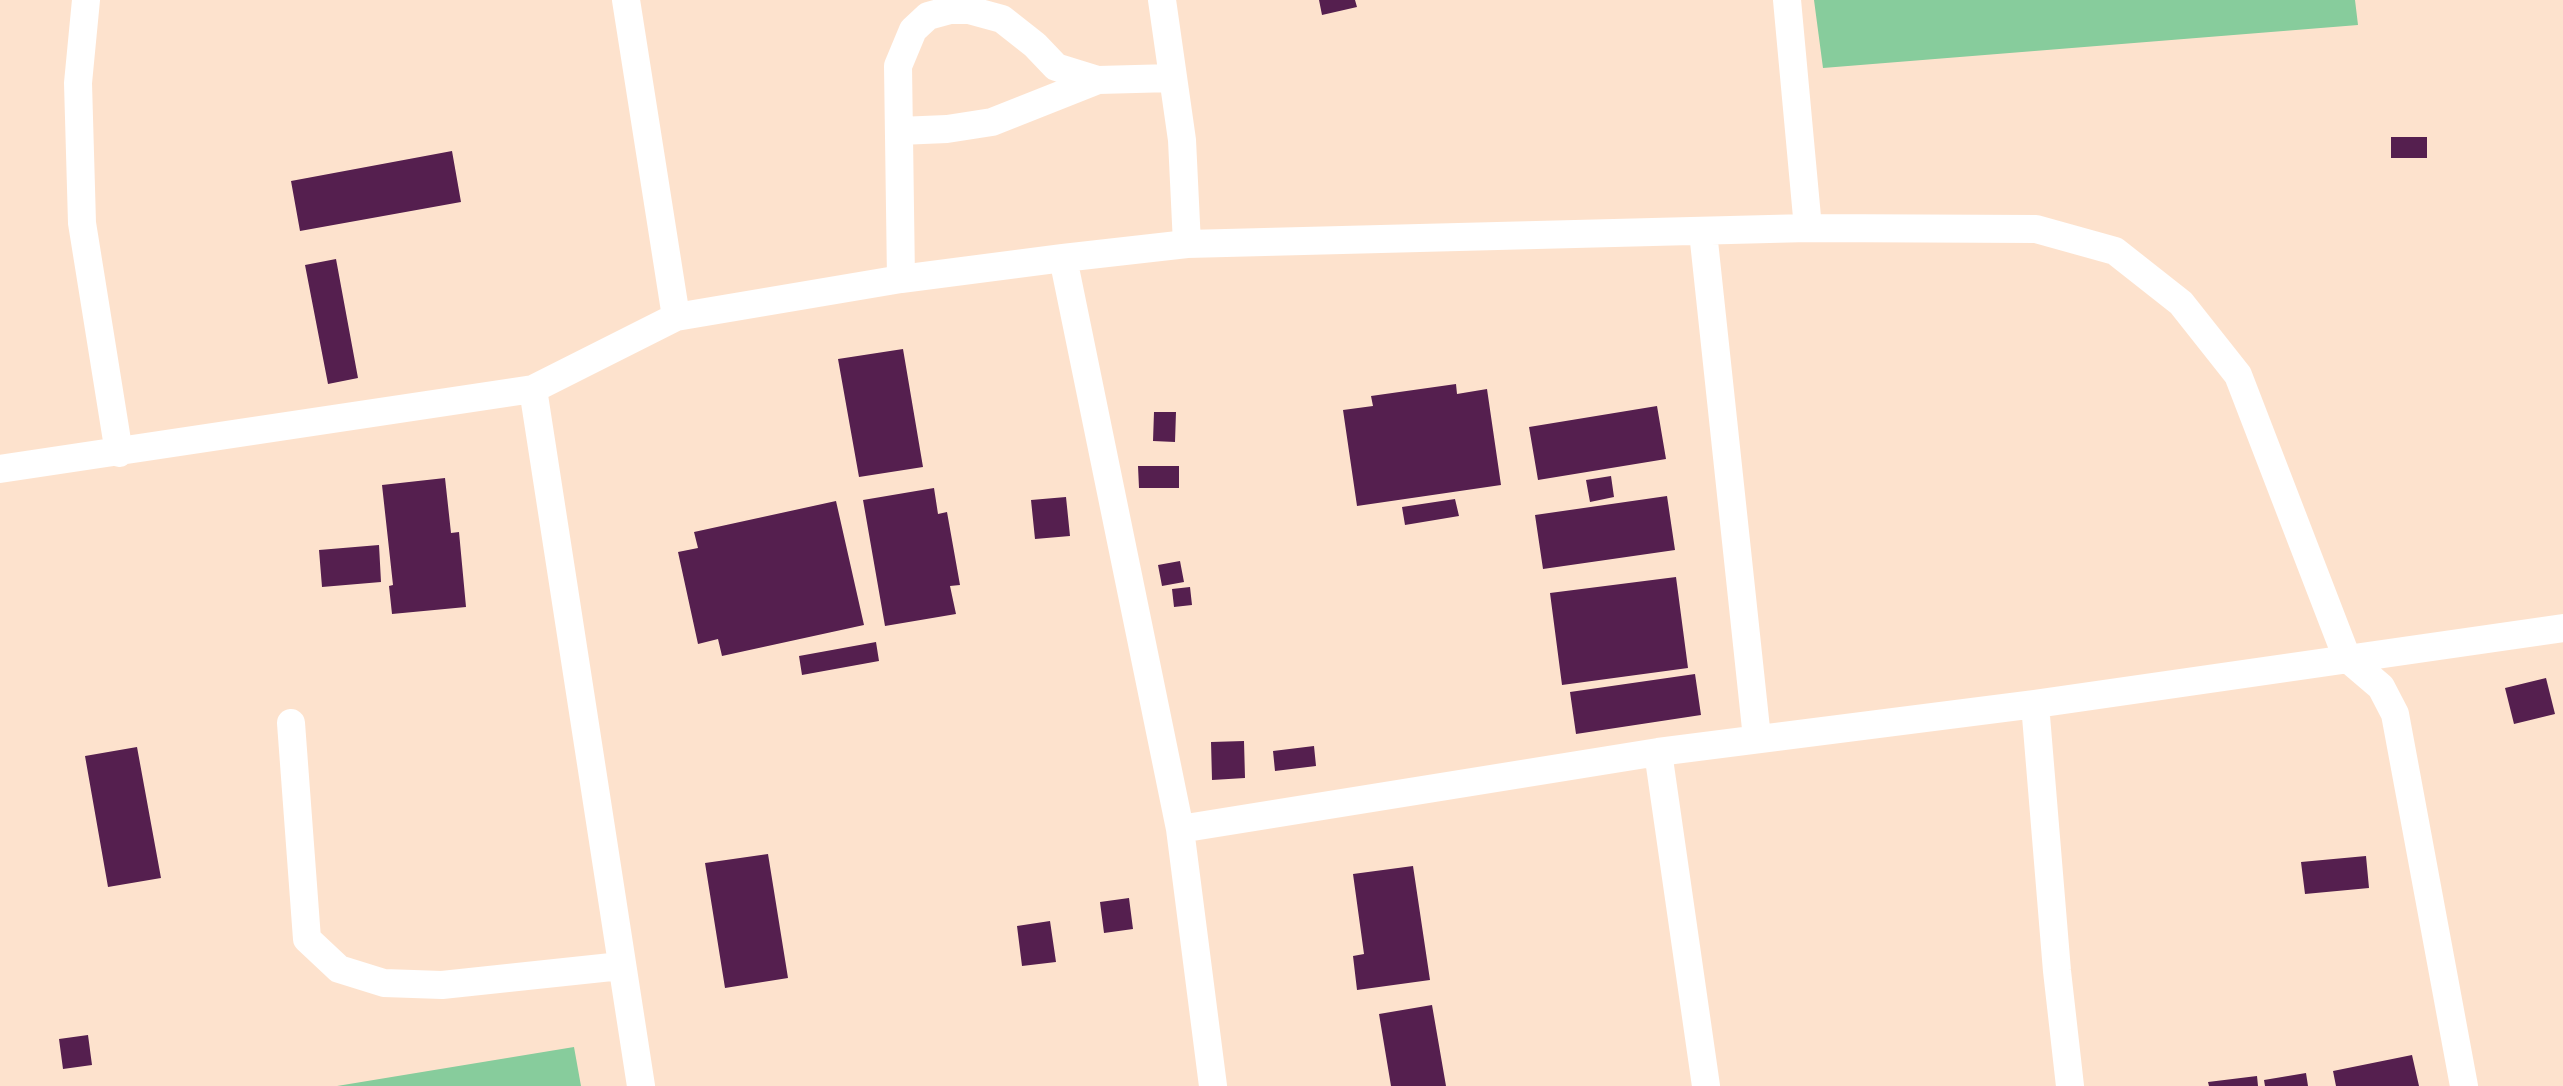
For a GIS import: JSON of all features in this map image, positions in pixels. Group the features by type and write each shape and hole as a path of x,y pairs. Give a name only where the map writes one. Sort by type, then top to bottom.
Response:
{"street":[{"path":"86,0 78,83 82,222 119,453"},
{"path":"626,0 676,317"},
{"path":"1162,0 1182,140 1187,244"},
{"path":"1787,0 1808,228"},
{"path":"901,279 898,66 913,30 928,16 950,10 969,10 1002,19 1035,45 1056,67 1098,80 1173,78"},
{"path":"899,131 947,129 992,122 1098,80"},
{"path":"0,470 533,389 676,317 901,279 1063,258 1187,244 1808,228 2036,229 2115,251 2180,303 2238,376 2347,658 2381,687 2395,714 2464,1086"},
{"path":"1703,232 1757,738"},
{"path":"1063,258 1180,829 1213,1086"},
{"path":"533,389 640,1086"},
{"path":"1180,829 1658,752 2035,704 2563,628"},
{"path":"2035,704 2056,971 2070,1086"},
{"path":"291,723 307,939 339,969 384,983 442,985 621,966"},
{"path":"1658,752 1706,1086"}],"green space":[{"path":"1814,0 2355,0 2358,25 1823,68"},
{"path":"574,1047 581,1086 337,1086"}],"building":[{"path":"1319,0 1355,0 1357,7 1322,15"},
{"path":"2391,137 2427,137 2427,158 2391,158"},
{"path":"452,151 461,202 300,231 291,181"},
{"path":"336,259 358,378 328,384 305,265"},
{"path":"903,349 923,467 859,477 838,359"},
{"path":"1456,384 1457,394 1487,389 1501,485 1357,506 1343,410 1373,406 1371,396"},
{"path":"1657,406 1666,459 1538,480 1529,427"},
{"path":"1154,412 1176,412 1175,442 1153,441"},
{"path":"1138,466 1179,466 1179,488 1139,488"},
{"path":"1611,476 1614,497 1590,502 1586,480"},
{"path":"445,478 451,533 459,532 466,607 392,614 389,586 393,585 382,485"},
{"path":"934,488 938,514 947,512 960,585 950,586 956,614 885,626 863,500"},
{"path":"1667,496 1675,550 1543,569 1535,515"},
{"path":"1066,497 1070,536 1035,539 1031,500"},
{"path":"1455,499 1459,516 1405,525 1402,507"},
{"path":"836,501 864,625 722,656 718,639 698,644 678,552 698,548 694,532"},
{"path":"379,545 381,582 322,587 319,550"},
{"path":"1180,561 1184,582 1162,586 1158,565"},
{"path":"1676,577 1688,668 1562,685 1550,593"},
{"path":"1190,587 1192,605 1174,607 1172,589"},
{"path":"876,642 879,661 802,675 799,656"},
{"path":"1695,674 1701,715 1576,734 1570,692"},
{"path":"2546,678 2555,714 2514,724 2505,688"},
{"path":"1244,741 1245,778 1212,780 1211,742"},
{"path":"1314,746 1316,766 1275,771 1273,751"},
{"path":"137,747 161,878 108,887 85,756"},
{"path":"768,854 788,978 725,988 705,863"},
{"path":"2366,856 2369,888 2305,894 2301,862"},
{"path":"1413,866 1430,980 1357,990 1353,956 1364,954 1353,874"},
{"path":"1129,898 1133,929 1104,933 1100,902"},
{"path":"1050,921 1056,962 1022,966 1017,926"},
{"path":"1432,1005 1446,1086 1391,1086 1379,1014"},
{"path":"88,1035 92,1065 63,1069 59,1039"},
{"path":"2412,1055 2419,1086 2336,1086 2333,1071"},
{"path":"2306,1073 2308,1086 2265,1086 2264,1080"},
{"path":"2257,1076 2258,1086 2209,1086 2208,1082"}]}
